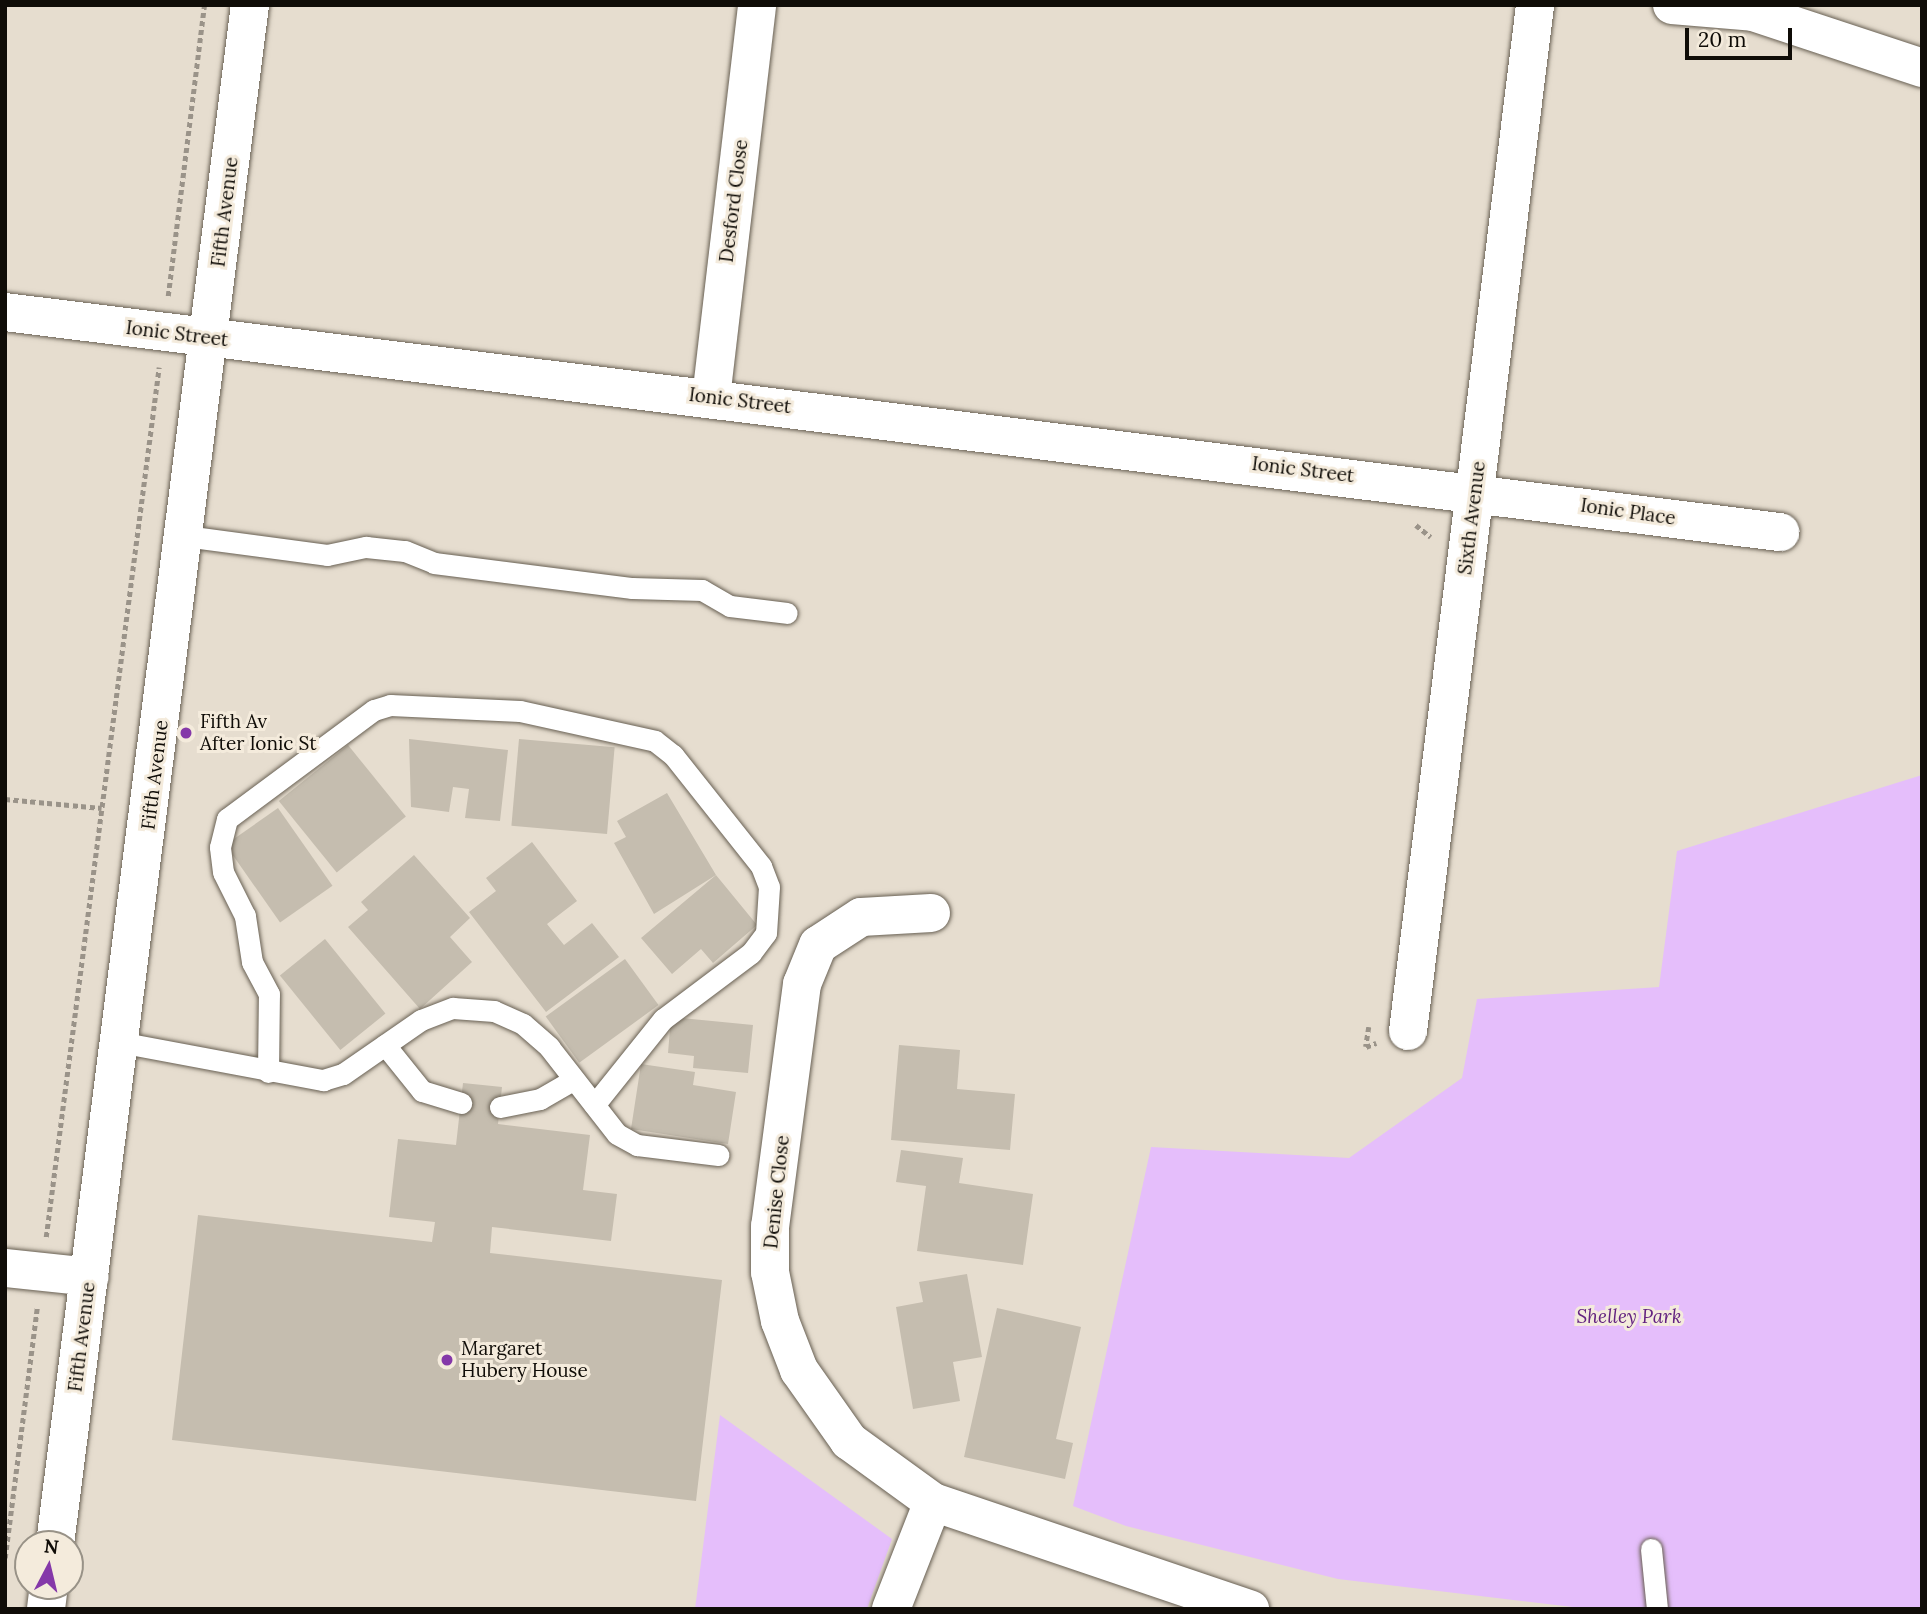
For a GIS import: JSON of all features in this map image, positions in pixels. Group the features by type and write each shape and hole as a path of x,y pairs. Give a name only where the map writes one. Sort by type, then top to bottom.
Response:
{"street":[{"name":"Fifth Avenue","path":"57,1530 185,536 250,5"},
{"name":"Desford Close","path":"711,398 757,5"},
{"name":"Sixth Avenue","path":"1408,1031 1535,5"},
{"path":"1672,5 1753,12 1922,68"},
{"name":"Ionic Street","path":"5,312 1475,492"},
{"name":"Ionic Place","path":"1475,492 1780,532"},
{"name":"Denise Close","path":"931,913 861,917 818,945 802,984 770,1226 771,1272 780,1321 800,1370 849,1441 933,1502 1250,1609"},
{"path":"30,1263 90,1277"},
{"path":"891,1609 933,1502"}],"lane":[{"path":"185,536 327,555 366,547 405,551 434,563 632,588 702,590 730,606 787,613"},
{"path":"268,1072 269,993 252,962 245,916 223,872 220,847 227,818 374,710 390,705 520,711 655,741 673,755 761,866 769,887 766,933 751,953 663,1019 594,1105"},
{"path":"119,1042 268,1072 323,1080 343,1074 421,1020 453,1008 494,1010 523,1024 574,1079 617,1134 637,1145 718,1155"},
{"path":"385,1045 422,1091 461,1103"},
{"path":"500,1107 540,1099 574,1079"},
{"path":"1651,1549 1657,1609"}],"path":[{"path":"5,1558 30,1263 102,808 204,5"},
{"path":"5,799 102,808"}],"green space":[{"name":"Shelley Park","path":"1922,775 1922,1609 1590,1609 1338,1579 1126,1526 1073,1506 1151,1147 1349,1158 1462,1078 1477,999 1659,987 1677,851"},
{"path":"720,1415 892,1539 867,1609 695,1609"}],"building":[{"path":"409,739 508,750 500,821 465,818 469,789 453,787 449,812 411,807"},
{"path":"519,739 615,747 607,834 511,826"},
{"path":"348,745 406,816 337,873 279,801"},
{"path":"667,793 716,875 654,914 614,843 626,837 617,821"},
{"path":"278,808 332,886 280,923 226,845"},
{"path":"532,842 577,901 547,924 564,945 592,923 619,957 546,1012 469,912 496,891 486,878"},
{"path":"414,855 470,918 450,937 472,962 420,1009 348,927 368,910 361,902"},
{"path":"716,875 757,925 713,963 701,949 672,974 641,938"},
{"path":"325,939 385,1014 340,1050 280,976"},
{"path":"625,959 659,1005 579,1063 546,1017"},
{"path":"671,1017 753,1025 748,1073 693,1068 694,1056 668,1053"},
{"path":"899,1045 960,1050 957,1089 1015,1094 1010,1150 891,1140"},
{"path":"641,1064 695,1072 693,1085 736,1092 728,1144 631,1129"},
{"name":"Margaret Hubery House","path":"463,1083 502,1087 498,1124 590,1135 583,1190 617,1194 611,1241 492,1227 490,1253 722,1280 696,1501 172,1440 198,1215 432,1242 435,1222 389,1217 398,1139 456,1145"},
{"path":"901,1150 963,1158 959,1183 1033,1194 1023,1265 917,1251 926,1186 896,1182"},
{"path":"967,1274 982,1357 953,1362 960,1401 913,1409 896,1307 923,1302 919,1282"},
{"path":"997,1308 1081,1327 1056,1439 1073,1443 1065,1479 964,1457"}],"place":[{"name":"Fifth Av After Ionic St","path":"186,733"},
{"name":"Margaret Hubery House","path":"447,1360"}]}
